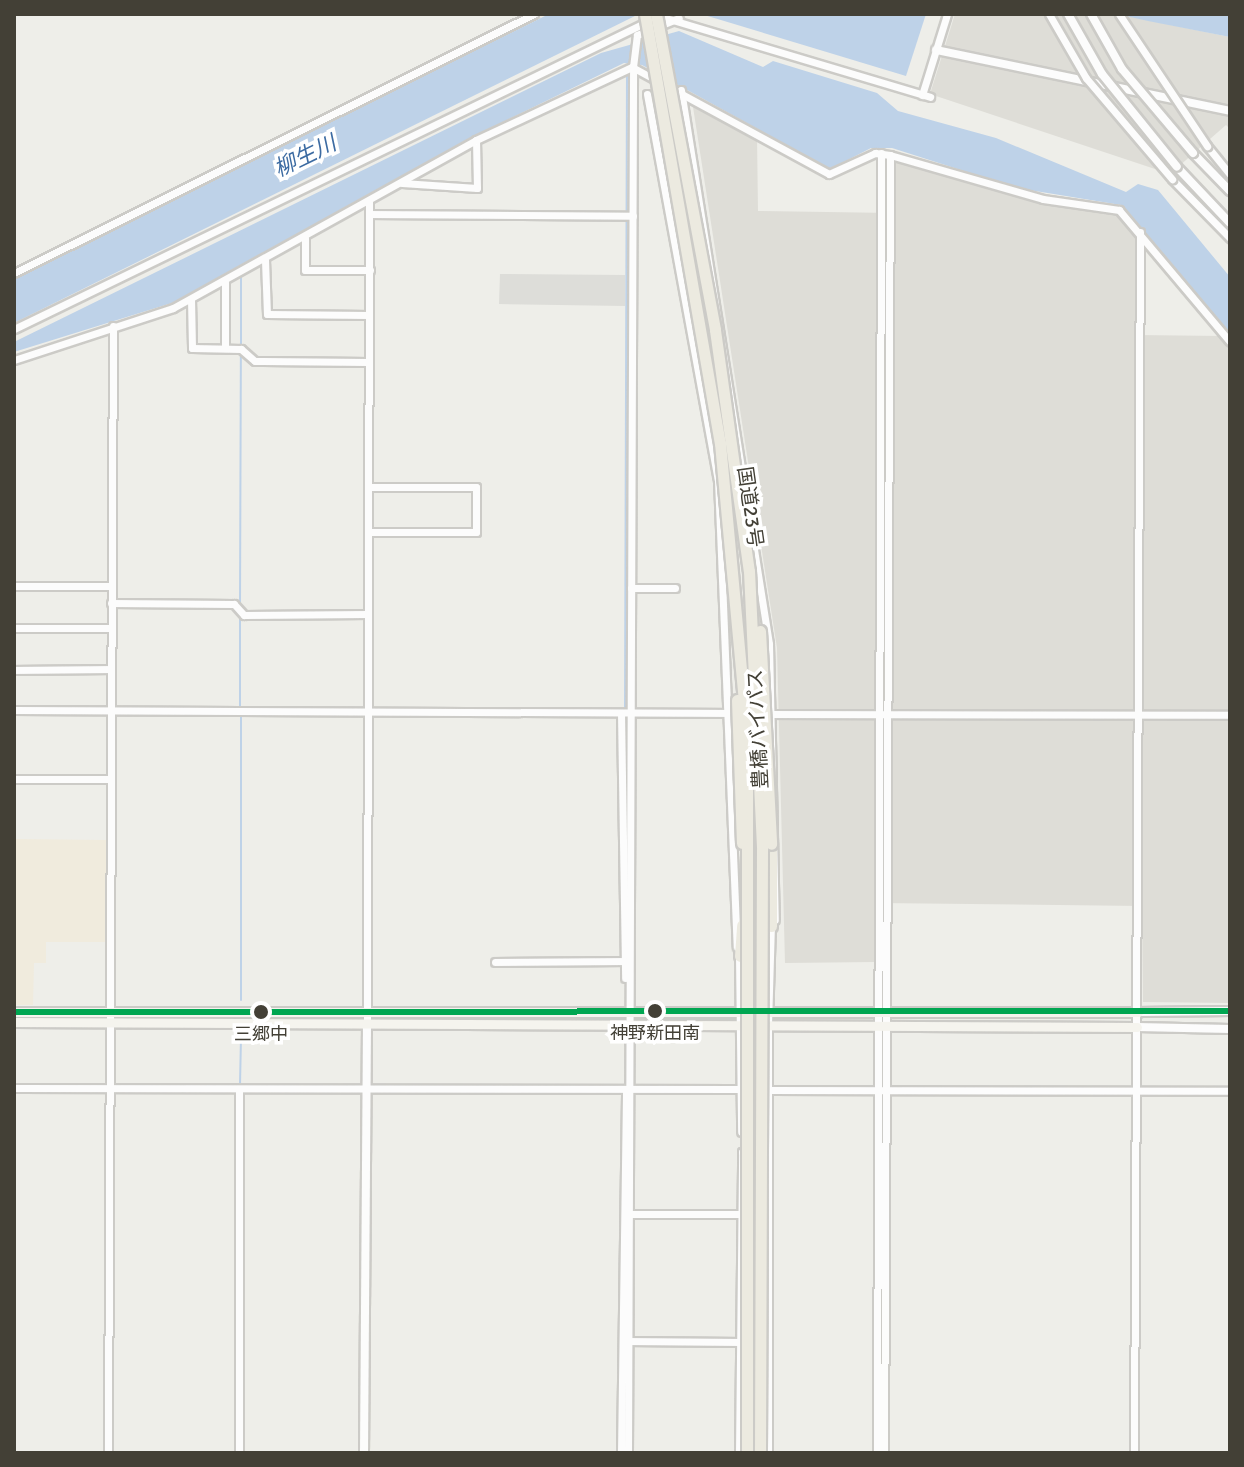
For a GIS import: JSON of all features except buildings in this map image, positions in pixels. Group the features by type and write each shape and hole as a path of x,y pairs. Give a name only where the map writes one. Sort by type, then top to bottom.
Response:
{"highway":[{"name":"豊橋バイパス","path":"645,14 707,355 736,600 749,817 747,1453"},
{"name":"豊橋バイパス","path":"656,14 715,330 749,571 762,850 760,1453"},
{"path":"749,571 765,678 771,926"},
{"path":"736,600 742,843 740,956"}],"main road":[{"path":"14,1012 1138,1012"},
{"path":"14,1022 110,1026 1137,1027"}],"street":[{"path":"14,273 534,14"},
{"path":"14,329 597,42 654,17 679,18 926,96 947,14"},
{"path":"1049,14 1086,78 1172,179 1230,238"},
{"path":"1068,14 1102,74 1177,167 1230,223"},
{"path":"1091,14 1122,69 1193,153 1230,191"},
{"path":"1119,14 1207,146 1230,174"},
{"path":"621,1453 626,1343 626,713 631,588 633,95 629,68 634,40 679,18"},
{"path":"936,50 1230,111"},
{"path":"14,360 191,299 476,140 629,68 681,90 829,174 885,154 1043,199 1119,210 1230,342"},
{"path":"633,95 681,90"},
{"name":"国道23号","path":"681,90 748,496 774,714 777,905 771,926"},
{"path":"647,94 688,294 719,500 740,956 739,1453"},
{"path":"402,183 477,188 476,140"},
{"path":"884,1453 881,1145 885,154"},
{"path":"364,1453 369,201"},
{"path":"370,214 632,216"},
{"path":"1134,1453 1140,232"},
{"path":"305,238 305,270 370,270"},
{"path":"265,260 267,314 369,315"},
{"path":"225,282 225,348"},
{"path":"688,294 715,289"},
{"path":"191,299 192,348 241,350 255,361 368,362"},
{"path":"108,1453 113,326"},
{"path":"368,487 476,487 476,532 369,532"},
{"path":"719,500 748,496"},
{"path":"14,586 111,586"},
{"path":"631,588 675,588"},
{"path":"111,603 234,604 244,615 368,614"},
{"path":"14,628 111,628"},
{"path":"14,670 111,669"},
{"path":"14,710 1230,715"},
{"path":"14,779 110,779"},
{"path":"768,1453 768,1025 771,926"},
{"path":"495,962 625,961"},
{"path":"1138,1012 1230,1011"},
{"path":"1137,1027 1230,1029"},
{"path":"14,1088 741,1089"},
{"path":"239,1089 239,1453"},
{"path":"768,1090 1230,1091"},
{"path":"742,1152 768,1153"},
{"path":"626,1217 740,1214"},
{"path":"626,1343 739,1342"},
{"path":"877,1453 881,1389"},
{"path":"624,1439 628,1453"}],"shaded area":[{"path":"955,14 1117,14 1230,37 1230,129 1226,125 1170,174 930,94"},
{"path":"705,106 757,136 758,211 892,213 892,160 1043,201 1119,212 1136,230 1136,335 1223,336 1230,345 1230,1003 1143,1002 1142,906 877,903 875,962 785,963 777,648 693,107"},
{"path":"500,274 625,275 625,306 499,304"},
{"path":"14,839 107,840 107,942 46,942 46,963 34,963 33,1005 14,1005"}],"water":[{"name":"柳生川","path":"549,14 639,14 14,323 14,278"},
{"path":"701,14 926,14 906,76"},
{"path":"1117,14 1230,14 1230,37 1148,21"},
{"path":"679,31 763,67 773,61 877,93 898,111 996,138 1126,192 1138,184 1158,190 1230,277 1230,335 1121,205 1017,188 892,148 871,148 830,169 642,65 624,63 474,136 175,302 14,352 14,342 601,53"}],"waterway":[{"path":"625,710 627,73"},
{"path":"883,711 885,157"},
{"path":"241,273 241,346"},
{"path":"240,606 241,353"},
{"path":"240,617 240,706"},
{"path":"241,713 241,1000"},
{"path":"625,717 625,758"},
{"path":"882,1000 883,717"},
{"path":"240,1085 241,1036"}],"transit line":[{"path":"14,1012 1230,1011"}],"place":[{"name":"神野新田南","path":"655,1011"},
{"name":"三郷中","path":"261,1012"}]}
